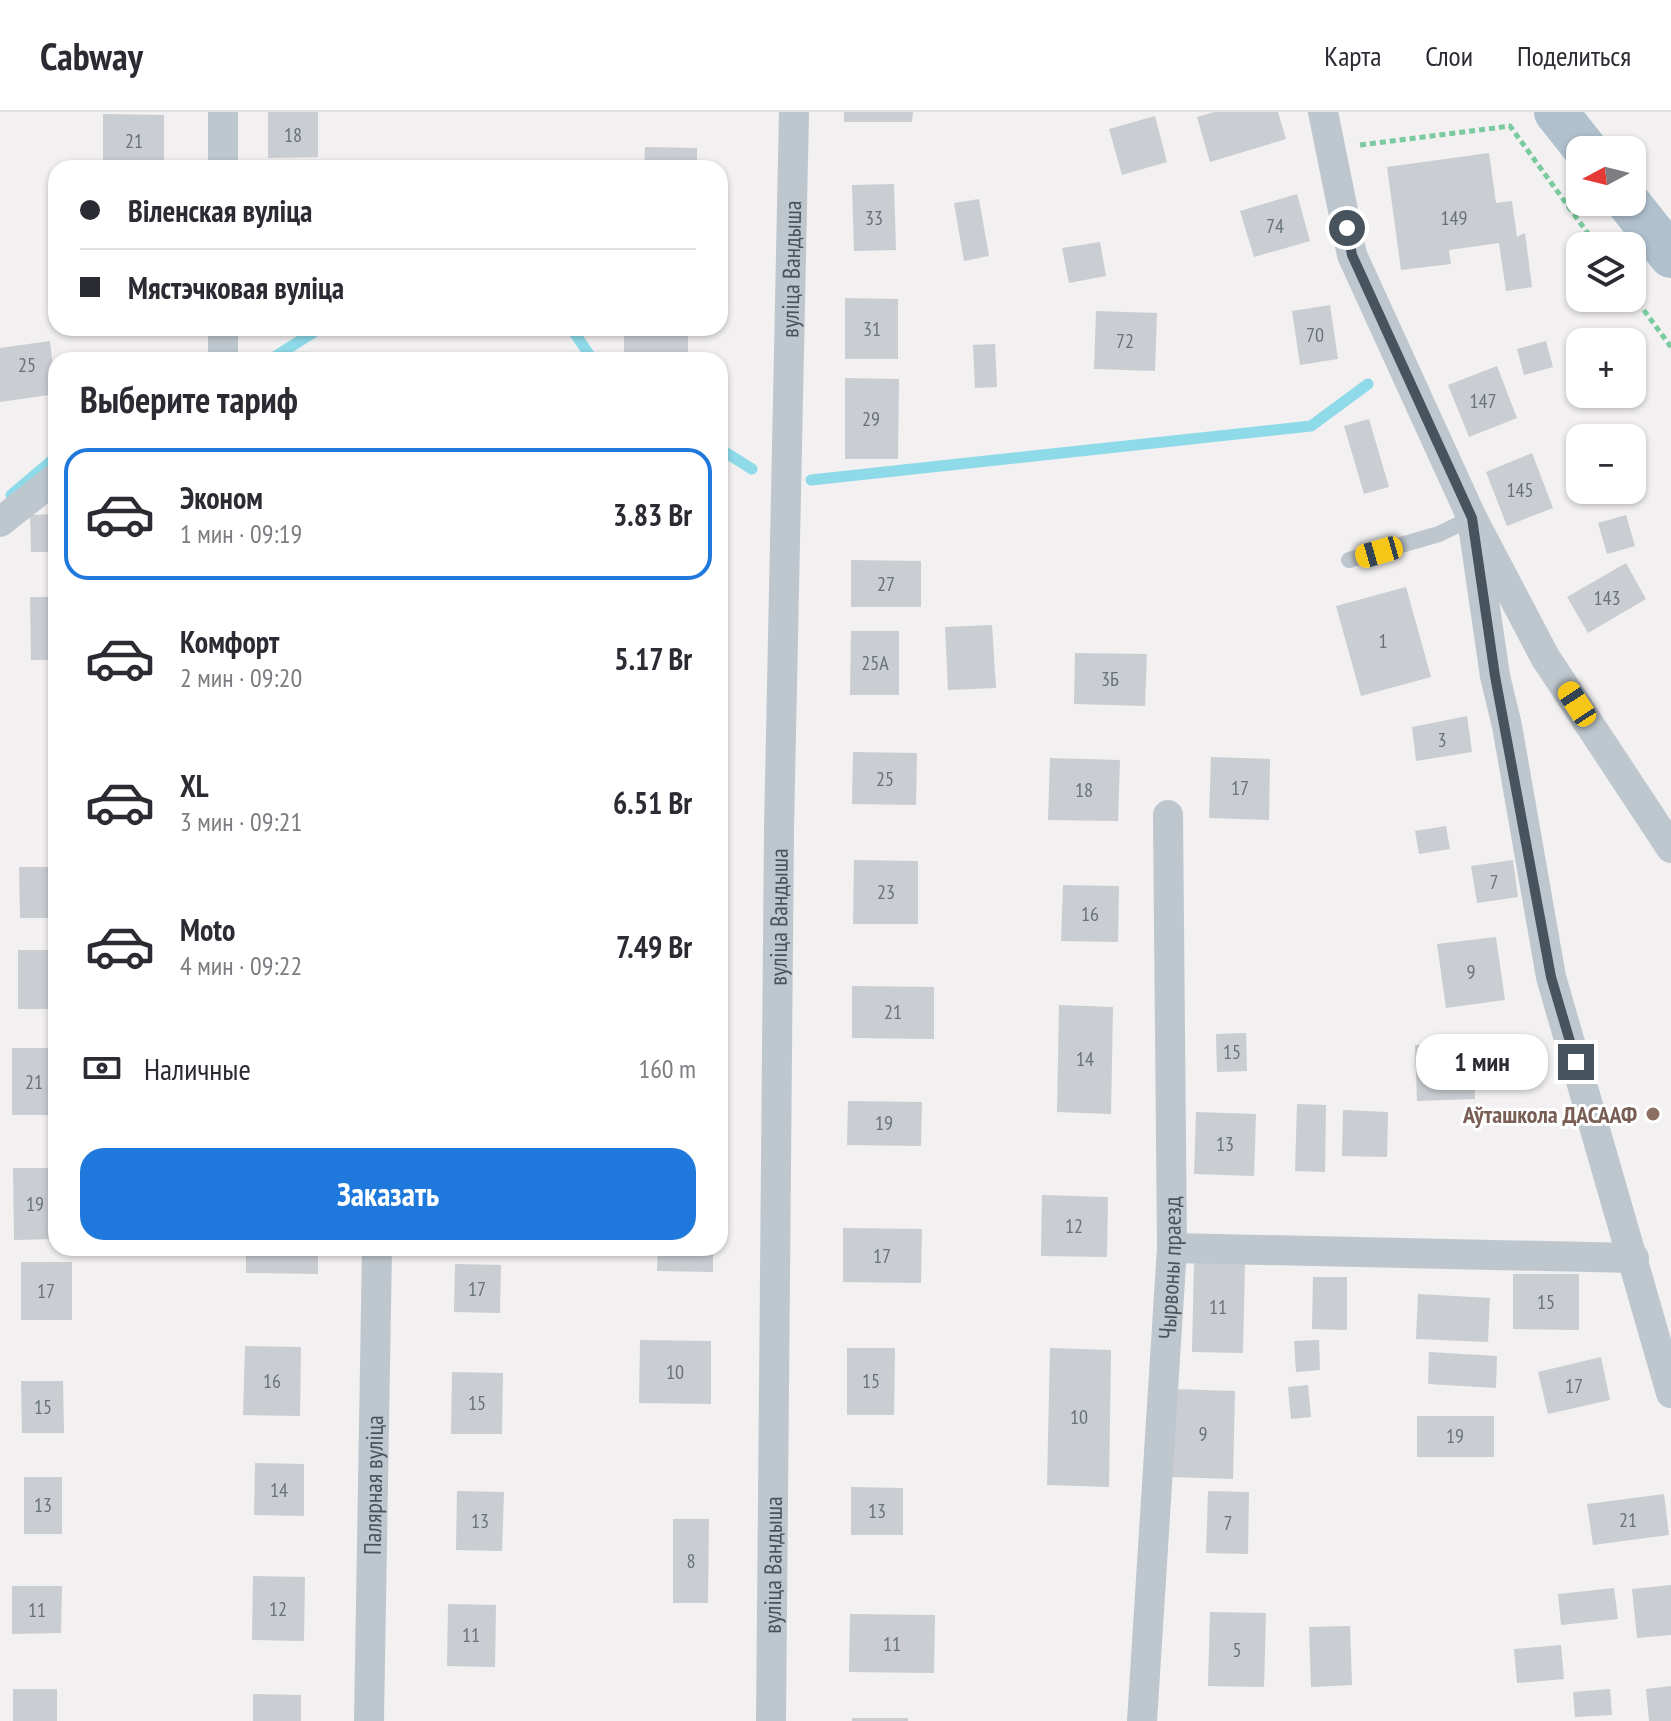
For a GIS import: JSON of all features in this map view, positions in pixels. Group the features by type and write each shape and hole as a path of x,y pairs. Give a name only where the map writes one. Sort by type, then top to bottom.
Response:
{"main road":[{"path":"1556,112 1575,136"},
{"path":"1639,216 1671,256"}],"street":[{"path":"223,112 223,160"},
{"name":"вуліца Вандыша","path":"771,1721 779,814 794,112"},
{"path":"1323,112 1352,255 1472,518 1545,657 1671,848"},
{"path":"0,522 48,484"},
{"path":"1472,518 1495,676 1551,977 1671,1393"},
{"path":"1495,676 1516,657 1545,657"},
{"name":"Чырвоны праезд","path":"1142,1721 1172,1248 1168,815"},
{"path":"1172,1248 1634,1258"},
{"name":"Палярная вуліца","path":"369,1721 377,1256"}],"lane":[{"path":"1349,560 1439,534 1472,518"}],"path":[{"path":"1332,148 1510,126 1587,232"},
{"path":"1645,312 1671,347"}],"building":[{"path":"268,112 318,112 318,157 268,158"},
{"path":"844,112 913,112 912,122 844,122"},
{"path":"1214,112 1278,112 1286,139 1210,162 1197,117"},
{"path":"103,114 164,115 164,160 103,160"},
{"path":"1155,116 1167,162 1122,175 1109,129"},
{"path":"645,147 697,148 697,160 644,160"},
{"path":"1489,153 1496,203 1512,201 1517,237 1525,233 1532,287 1506,291 1499,243 1449,250 1451,264 1401,270 1387,167"},
{"path":"894,184 896,250 854,251 852,185"},
{"path":"1297,194 1310,241 1254,257 1240,211"},
{"path":"979,199 989,256 964,261 954,203"},
{"path":"1100,242 1106,276 1069,283 1062,248"},
{"path":"845,298 898,299 898,359 845,359"},
{"path":"1330,305 1338,359 1300,365 1292,311"},
{"path":"1096,311 1157,313 1155,371 1094,369"},
{"path":"624,336 688,336 688,352 624,352"},
{"path":"50,341 48,395 0,402 0,348"},
{"path":"1546,341 1553,367 1524,375 1517,349"},
{"path":"995,344 997,387 975,388 973,345"},
{"path":"1497,366 1517,418 1469,437 1448,385"},
{"path":"845,378 899,379 898,459 845,459"},
{"path":"1369,419 1389,487 1364,494 1344,426"},
{"path":"1532,453 1553,508 1507,526 1486,472"},
{"path":"48,514 48,552 31,552 30,515"},
{"path":"1626,515 1635,546 1607,554 1598,523"},
{"path":"851,560 921,561 921,607 851,607"},
{"path":"1626,563 1646,599 1588,633 1567,597"},
{"path":"1406,587 1431,677 1361,696 1336,606"},
{"path":"30,597 48,597 48,660 31,660"},
{"path":"992,625 996,688 948,690 945,627"},
{"path":"851,631 899,631 899,695 850,695"},
{"path":"1075,653 1147,654 1145,706 1074,704"},
{"path":"1467,716 1472,752 1416,761 1412,727"},
{"path":"853,752 917,753 916,805 852,804"},
{"path":"1211,757 1270,759 1269,820 1209,818"},
{"path":"1050,758 1120,760 1118,821 1048,820"},
{"path":"1446,826 1450,849 1419,854 1415,831"},
{"path":"854,860 918,861 918,924 853,924"},
{"path":"1513,860 1518,897 1477,903 1471,866"},
{"path":"19,867 48,867 48,918 20,918"},
{"path":"1063,885 1119,886 1118,942 1061,941"},
{"path":"1496,937 1505,1000 1446,1008 1437,944"},
{"path":"18,950 48,950 48,1009 18,1009"},
{"path":"852,986 934,987 934,1039 852,1038"},
{"path":"1059,1005 1113,1007 1111,1114 1057,1112"},
{"path":"1246,1033 1247,1071 1217,1072 1216,1034"},
{"path":"1474,1043 1475,1099 1417,1101 1415,1045"},
{"path":"12,1048 48,1048 48,1115 12,1115"},
{"path":"1537,1048 1543,1080 1500,1086 1495,1054"},
{"path":"848,1101 922,1102 921,1146 847,1145"},
{"path":"1297,1104 1326,1105 1325,1172 1295,1171"},
{"path":"1343,1110 1388,1112 1387,1157 1342,1156"},
{"path":"1196,1112 1256,1114 1254,1176 1194,1174"},
{"path":"13,1168 48,1168 48,1239 14,1240"},
{"path":"1042,1195 1108,1197 1107,1257 1041,1256"},
{"path":"843,1228 922,1229 921,1283 843,1282"},
{"path":"246,1256 318,1256 318,1274 246,1273"},
{"path":"658,1256 713,1256 713,1272 657,1271"},
{"path":"1194,1261 1245,1262 1243,1353 1192,1352"},
{"path":"21,1262 72,1262 72,1320 21,1320"},
{"path":"455,1264 501,1265 500,1313 454,1312"},
{"path":"1513,1274 1579,1274 1579,1330 1513,1329"},
{"path":"1313,1277 1347,1277 1347,1330 1312,1329"},
{"path":"1418,1294 1490,1298 1488,1342 1416,1339"},
{"path":"640,1340 711,1341 711,1404 639,1403"},
{"path":"1319,1340 1320,1370 1296,1372 1294,1341"},
{"path":"245,1346 301,1347 300,1416 243,1415"},
{"path":"847,1348 895,1348 894,1415 847,1415"},
{"path":"1050,1348 1111,1350 1109,1487 1047,1485"},
{"path":"1429,1352 1497,1356 1496,1388 1428,1384"},
{"path":"1601,1357 1610,1400 1548,1414 1538,1372"},
{"path":"452,1372 503,1373 502,1434 451,1434"},
{"path":"21,1381 63,1381 64,1433 22,1433"},
{"path":"1308,1385 1311,1417 1291,1419 1288,1387"},
{"path":"1174,1389 1235,1391 1233,1479 1172,1477"},
{"path":"1417,1416 1494,1416 1494,1457 1417,1457"},
{"path":"255,1463 304,1464 304,1516 254,1515"},
{"path":"24,1477 62,1477 62,1534 24,1534"},
{"path":"851,1487 903,1488 903,1535 851,1535"},
{"path":"457,1491 504,1492 502,1551 456,1550"},
{"path":"1208,1491 1249,1492 1248,1554 1206,1553"},
{"path":"1664,1494 1669,1535 1593,1545 1587,1504"},
{"path":"673,1519 709,1519 708,1603 673,1603"},
{"path":"253,1576 305,1577 304,1641 252,1640"},
{"path":"1671,1585 1671,1635 1637,1638 1632,1589"},
{"path":"12,1586 62,1586 61,1633 12,1634"},
{"path":"1614,1588 1618,1619 1561,1625 1558,1594"},
{"path":"448,1604 496,1605 495,1667 447,1666"},
{"path":"1210,1612 1266,1613 1264,1687 1208,1686"},
{"path":"850,1614 935,1615 934,1673 849,1672"},
{"path":"1350,1626 1352,1685 1311,1687 1309,1627"},
{"path":"1561,1645 1564,1679 1517,1683 1514,1649"},
{"path":"1671,1686 1671,1721 1649,1721 1646,1689"},
{"path":"13,1689 57,1689 57,1721 13,1721"},
{"path":"1610,1689 1612,1715 1575,1717 1573,1692"},
{"path":"253,1694 301,1695 301,1721 253,1721"},
{"path":"852,1718 908,1718 908,1721 852,1721"}],"waterway":[{"path":"282,352 308,336"},
{"path":"576,336 588,352"},
{"path":"811,480 1311,426 1368,384"},
{"path":"728,454 752,469"},
{"path":"11,495 48,464"}],"place":[{"name":"Аўташкола ДАСААФ","path":"1653,1114"}],"route":[{"path":"1347,228 1352,255 1472,518 1495,676 1507,726 1551,977 1576,1062"}]}
